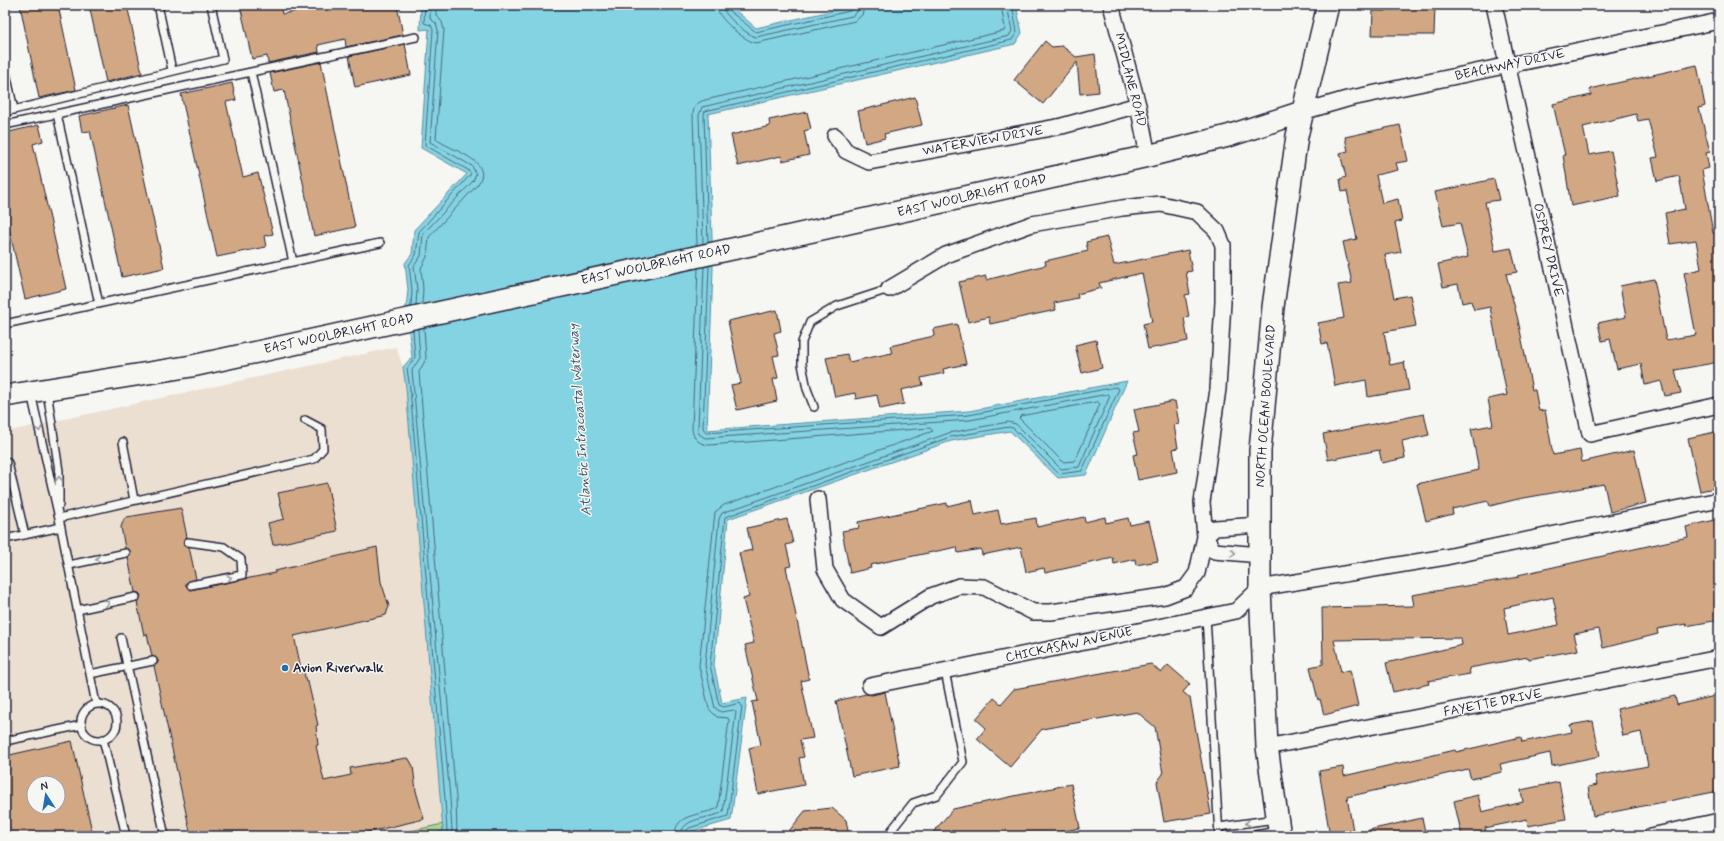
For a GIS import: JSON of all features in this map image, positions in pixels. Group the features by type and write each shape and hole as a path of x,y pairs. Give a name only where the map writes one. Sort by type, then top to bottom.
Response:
{"main road":[{"name":"NORTH OCEAN BOULEVARD","path":"1279,829 1267,747 1260,588 1260,451 1273,307 1297,136 1328,5"},
{"name":"EAST WOOLBRIGHT ROAD","path":"5,396 192,366 746,246 1148,156 1228,136 1302,112"}],"street":[{"name":"MIDLANE ROAD","path":"1111,5 1138,105 1148,156"},
{"name":"OSPREY DRIVE","path":"1494,5 1590,434 1719,405"},
{"name":"BEACHWAY DRIVE","path":"1302,112 1347,98 1718,25"},
{"name":"WATERVIEW DRIVE","path":"835,136 846,151 869,162 1062,126 1138,105"},
{"path":"818,499 825,569 843,600 881,627 931,596 959,586 984,587 1033,612 1051,612 1165,596 1186,588 1198,573 1205,537 1202,502 1218,389 1223,302 1223,245 1217,231 1197,212 1161,204 1122,208 1032,224 946,255 889,289"},
{"path":"1260,588 1446,557 1719,500"},
{"path":"1205,537 1215,528 1260,525"},
{"path":"1205,537 1214,552 1260,555"},
{"name":"CHICKASAW AVENUE","path":"870,686 1236,611 1260,588"},
{"name":"FAYETTE DRIVE","path":"1267,747 1719,658"},
{"path":"1651,836 1719,821"}],"lane":[{"path":"158,5 172,70"},
{"path":"5,112 172,70 223,59 211,5"},
{"path":"5,125 416,37"},
{"path":"5,68 14,110"},
{"path":"251,72 293,262"},
{"path":"57,114 99,304"},
{"path":"5,324 380,243"},
{"path":"814,407 807,389 802,364 802,342 810,322 837,306 889,289"},
{"path":"38,390 59,518 96,704"},
{"path":"38,390 59,471 59,518"},
{"path":"59,518 314,458 323,449 322,429 305,420"},
{"path":"123,442 134,500"},
{"path":"5,461 8,463 25,535"},
{"path":"5,539 61,527"},
{"path":"188,542 224,547 241,559 242,575 191,585"},
{"path":"69,565 126,553"},
{"path":"77,610 136,597"},
{"path":"1206,617 1219,836"},
{"path":"121,638 165,836"},
{"path":"90,674 153,660"},
{"path":"887,836 912,803 937,795 963,762 945,671"},
{"path":"96,704 108,706 116,716 116,728 113,733 103,739 92,738 84,730 82,725 83,714 91,706 96,704"},
{"path":"5,741 82,725"},
{"path":"103,739 126,836"},
{"path":"1219,827 1279,829"},
{"path":"1248,836 1279,829"}],"shaded area":[{"path":"396,347 403,367 406,388 443,824 387,836 5,836 5,432"}],"green space":[{"path":"443,824 443,831 428,836 387,836"}],"water":[{"name":"Atlantic Intracoastal Waterway","path":"421,5 729,5 756,28 858,5 1016,5 1022,33 1015,44 708,114 713,269 707,430 969,411 1127,381 1086,475 1058,478 1010,431 951,441 728,519 714,665 722,703 747,698 731,820 690,832 690,836 428,836 443,831 403,367 412,357 406,308 408,290 405,263 412,254 414,230 467,174 421,148 429,29 420,30"}],"building":[{"path":"20,5 58,5 76,90 39,98"},
{"path":"89,5 127,5 142,73 106,82"},
{"path":"240,5 280,5 282,14 325,5 397,5 403,35 346,47 345,39 318,45 319,52 268,63 267,56 252,59"},
{"path":"1386,5 1435,5 1434,35 1372,35 1373,11 1386,11"},
{"path":"1045,41 1052,47 1062,46 1076,57 1095,54 1099,92 1080,94 1077,62 1043,104 1014,80"},
{"path":"405,44 411,75 355,87 349,56"},
{"path":"321,62 355,227 314,236 284,90 274,92 270,73"},
{"path":"1697,65 1705,106 1699,108 1710,152 1706,153 1709,168 1702,170 1713,233 1719,232 1719,362 1675,370 1681,393 1665,396 1661,381 1645,385 1641,364 1617,369 1610,339 1602,341 1598,323 1626,317 1620,286 1654,279 1666,340 1696,335 1684,273 1701,269 1696,240 1670,244 1665,213 1685,209 1679,176 1657,181 1652,158 1658,157 1648,119 1638,121 1636,114 1583,127 1589,155 1611,151 1620,196 1571,206 1563,155 1565,155 1553,104 1591,95 1590,89"},
{"path":"232,83 236,100 226,102 243,177 258,173 273,234 264,236 266,247 217,257 181,94"},
{"path":"915,97 922,125 884,134 885,138 865,143 858,111"},
{"path":"128,105 164,268 122,277 90,131 82,132 79,116"},
{"path":"807,112 811,129 804,131 809,155 782,161 781,156 738,166 731,135 770,126 769,120"},
{"path":"39,125 43,141 33,144 66,289 25,299 5,211 5,133"},
{"path":"1400,125 1408,161 1396,163 1398,170 1376,175 1382,203 1398,199 1402,221 1395,223 1401,252 1385,255 1394,298 1410,295 1416,326 1384,332 1390,365 1404,362 1409,390 1368,397 1366,380 1335,386 1327,343 1322,344 1318,323 1344,318 1338,285 1352,283 1343,242 1357,239 1347,191 1342,192 1340,179 1346,177 1340,153 1348,151 1345,137"},
{"path":"1494,179 1499,200 1485,202 1495,251 1511,248 1517,272 1506,274 1518,320 1532,390 1535,390 1539,411 1545,410 1553,455 1580,450 1582,462 1634,450 1646,503 1610,512 1604,484 1518,499 1490,506 1488,501 1452,509 1453,514 1426,521 1417,484 1479,470 1471,429 1493,425 1488,399 1507,395 1490,307 1474,310 1471,301 1462,303 1458,284 1443,287 1438,264 1468,257 1460,223 1443,226 1435,192"},
{"path":"1107,237 1114,265 1188,250 1192,271 1186,272 1190,294 1185,295 1189,317 1184,318 1188,341 1148,349 1143,324 1152,322 1142,273 1099,283 1101,288 1077,294 1078,298 1054,303 1056,310 990,324 989,317 968,322 959,282 986,276 986,280 1046,265 1045,261 1088,251 1086,242"},
{"path":"777,310 781,331 774,333 779,355 773,356 778,378 773,379 777,401 737,410 731,385 741,383 728,321"},
{"path":"957,324 966,364 943,369 944,373 921,378 923,385 901,390 904,404 880,409 877,395 856,399 855,393 835,397 826,358 847,354 849,362 892,353 890,346 934,336 933,329"},
{"path":"1096,340 1102,368 1082,373 1075,345"},
{"path":"1175,401 1179,424 1174,425 1178,448 1173,449 1177,472 1138,480 1133,455 1138,454 1133,433 1139,432 1134,409"},
{"path":"1424,414 1429,435 1402,441 1405,458 1382,463 1379,450 1328,460 1323,434"},
{"path":"1719,431 1719,487 1700,491 1688,438"},
{"path":"327,483 337,531 273,545 268,523 284,519 278,493"},
{"path":"972,500 975,515 998,510 1001,524 1036,518 1037,527 1084,517 1085,522 1105,517 1106,523 1128,518 1130,525 1149,521 1158,561 1136,565 1135,559 1114,564 1113,558 1045,573 1044,568 1026,572 1021,547 982,555 981,549 958,553 957,547 870,565 871,568 850,573 842,531 859,528 858,522 947,503 947,506"},
{"path":"181,508 187,537 184,539 183,544 189,547 196,579 186,583 186,586 190,590 275,573 275,571 377,547 381,582 389,606 386,615 294,636 302,673 304,672 306,682 308,682 318,725 316,726 318,745 316,746 324,781 351,775 350,768 406,758 409,759 413,766 416,791 424,819 352,836 191,836 154,666 158,663 158,660 152,656 147,634 144,635 137,602 141,596 139,593 135,592 128,558 131,552 125,548 121,527 124,519 127,517"},
{"path":"787,519 793,543 786,545 791,566 786,567 809,679 801,681 813,738 800,740 804,757 799,758 804,785 758,794 749,748 761,745 752,702 758,701 745,645 754,643 743,599 749,597 739,553 752,550 747,528"},
{"path":"1719,519 1719,620 1657,629 1658,634 1603,648 1599,629 1574,634 1578,650 1529,659 1528,657 1469,668 1470,674 1428,681 1429,684 1393,692 1386,663 1462,645 1461,638 1334,640 1341,672 1350,670 1358,706 1324,715 1320,699 1318,700 1310,667 1323,664 1322,608 1414,606 1412,595 1519,577 1518,575 1688,537 1686,527","holes":["1553,597 1559,625 1508,635 1504,608"]},
{"path":"1151,664 1161,673 1168,665 1190,684 1183,692 1190,698 1211,814 1164,822 1157,782 1163,774 1155,727 1137,712 1042,729 1010,767 977,739 986,728 976,719 994,698 1001,704 1014,689"},
{"path":"885,692 900,766 852,776 836,701 866,694 872,695"},
{"path":"1719,695 1719,791 1593,816 1588,787 1597,785 1595,776 1648,766 1641,732 1623,736 1617,709 1675,696 1677,705"},
{"path":"1593,721 1600,756 1552,766 1550,753 1500,764 1502,772 1471,779 1468,769 1347,797 1354,836 1330,836 1319,771 1343,767 1344,776 1455,750 1456,752 1521,737 1522,742 1572,732 1570,725"},
{"path":"72,741 93,836 5,836 5,756"},
{"path":"1559,782 1566,819 1528,826 1527,819 1485,828 1487,836 1462,836 1454,801 1478,795 1482,812 1523,802 1521,790"},
{"path":"1071,784 1080,828 1040,836 930,836 953,809"},
{"path":"832,808 846,820 849,836 785,836 805,811"},
{"path":"1422,818 1426,836 1370,836 1369,830"}],"place":[{"name":"Avion Riverwalk","path":"285,668"}]}
